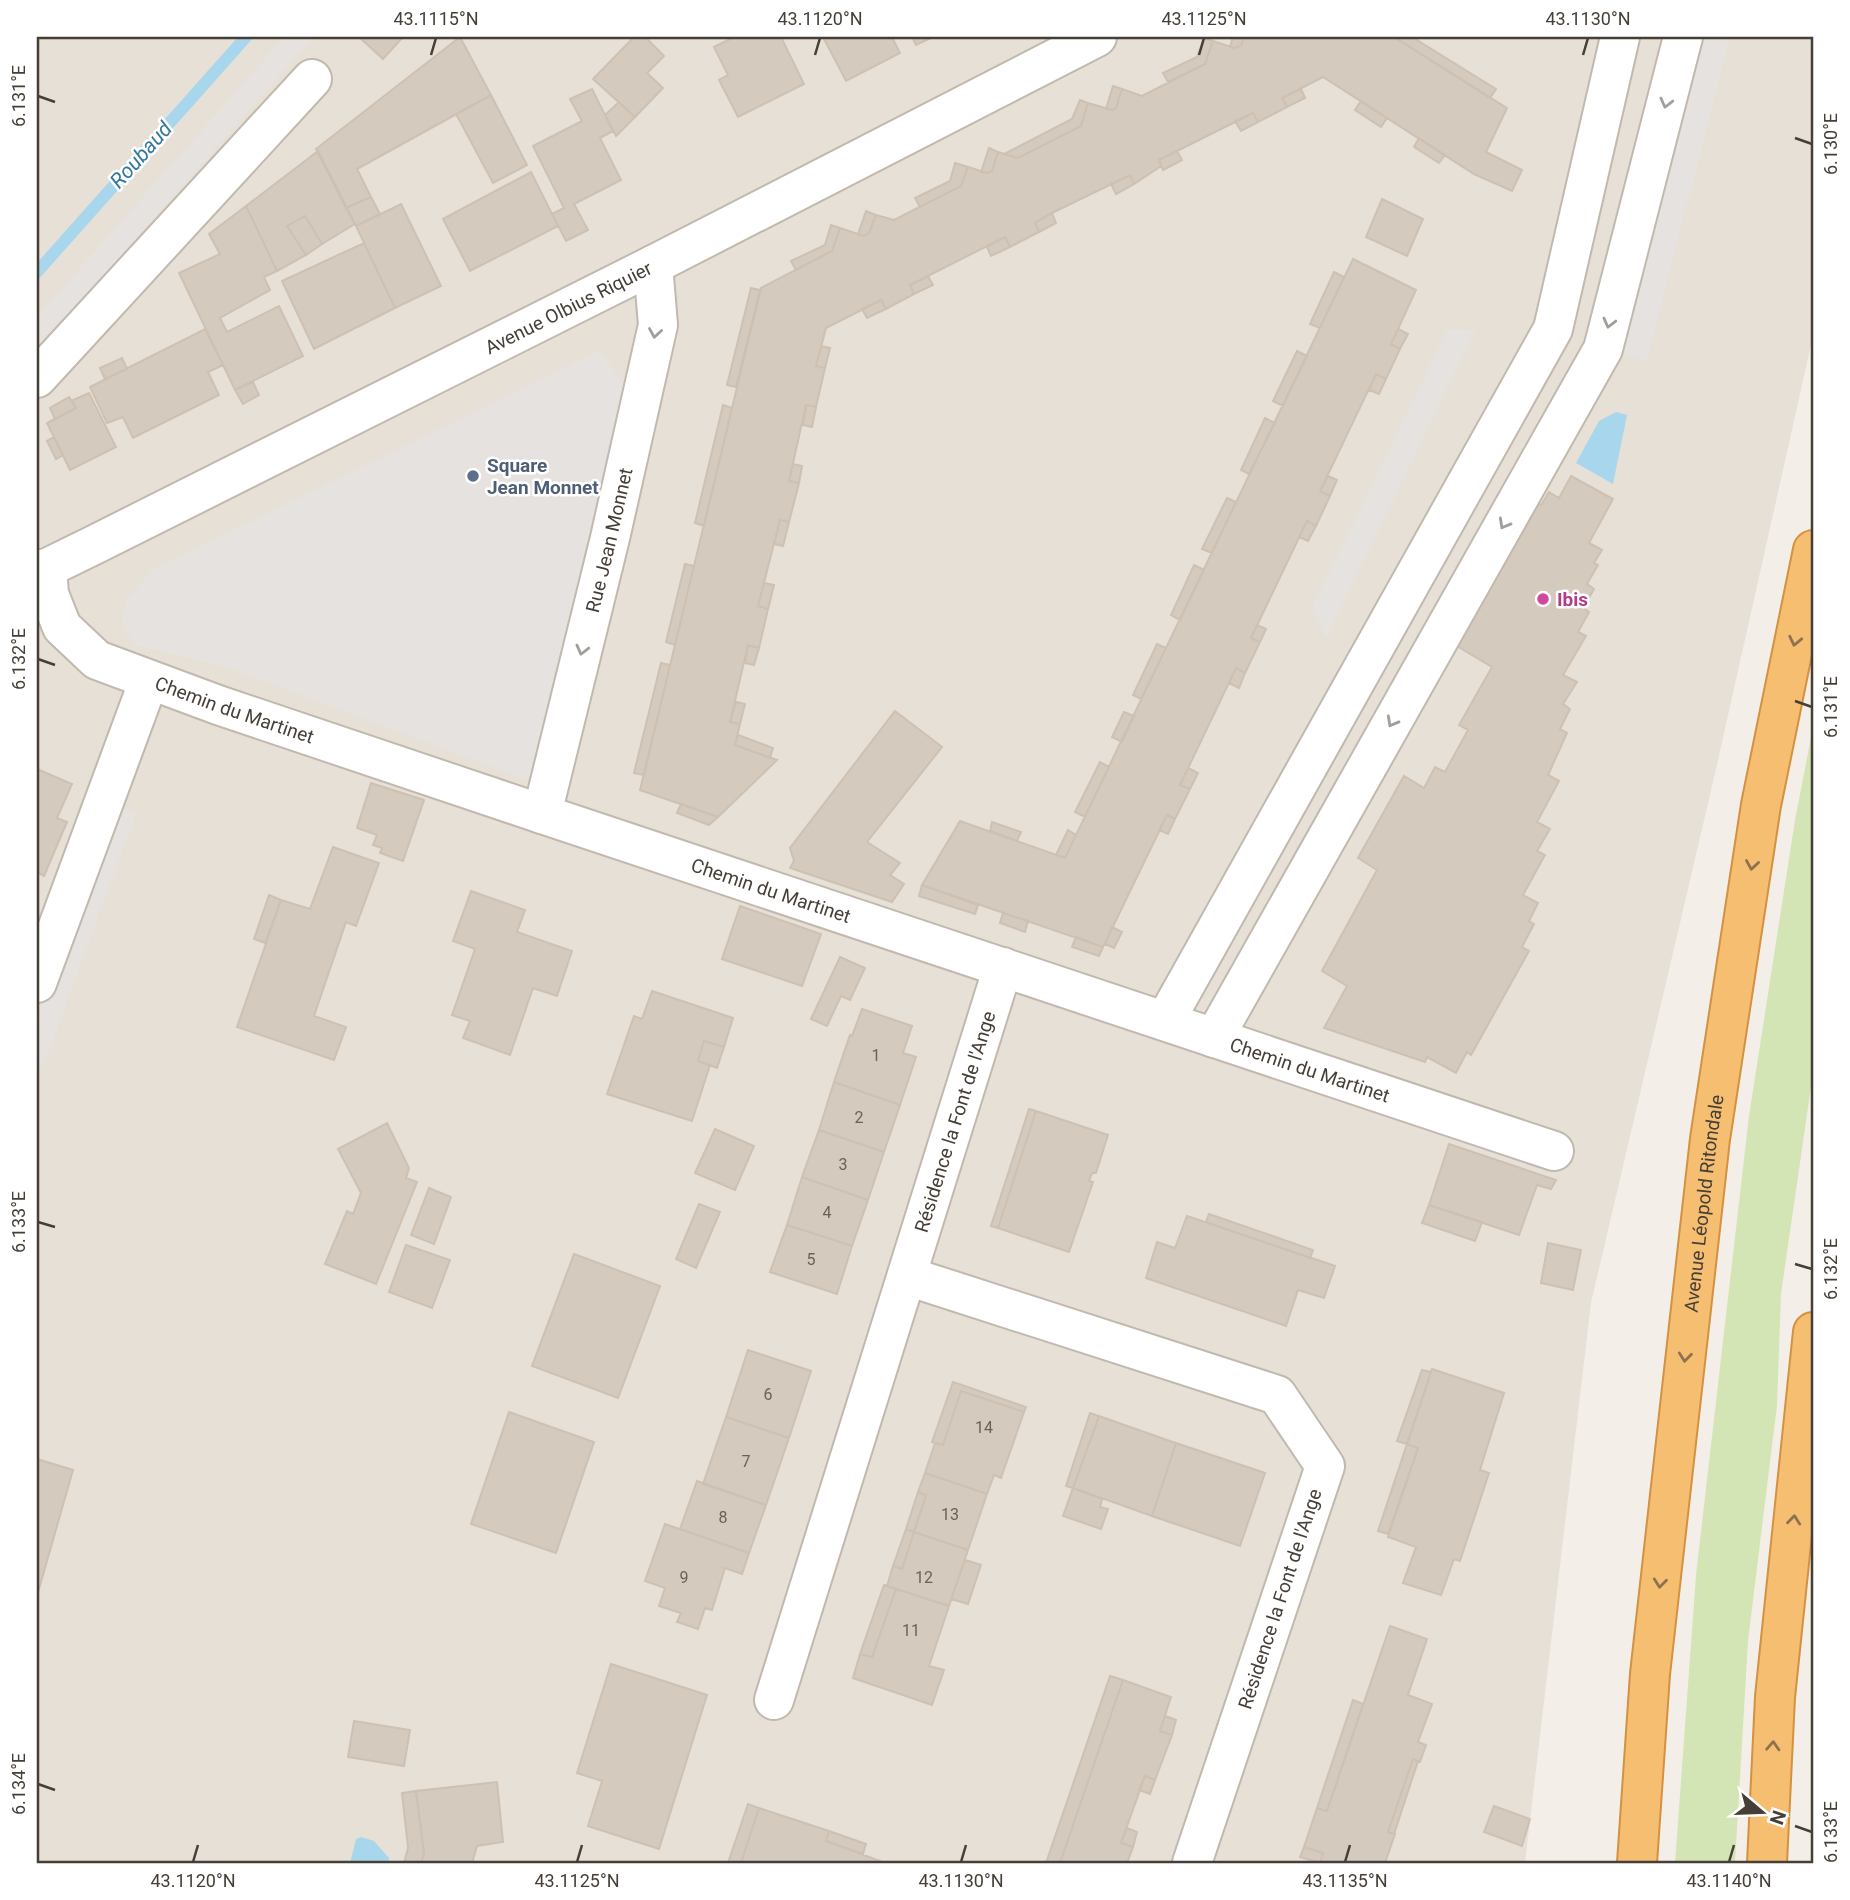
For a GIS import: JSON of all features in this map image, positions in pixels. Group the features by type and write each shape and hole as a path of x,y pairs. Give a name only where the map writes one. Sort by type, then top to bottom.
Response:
{"highway":[{"name":"Avenue Léopold Ritondale","path":"1637,1863 1650,1674 1710,1139 1761,805 1813,550"},
{"path":"1767,1863 1775,1697 1813,1332"}],"street":[{"name":"Avenue Olbius Riquier","path":"42,569 653,265 1097,37"},
{"path":"1166,1021 1553,329 1620,37"},
{"path":"1214,1038 1603,349 1683,37"},
{"path":"37,378 312,79"},
{"name":"Rue Jean Monnet","path":"542,814 610,538 658,325 653,265"},
{"name":"Chemin du Martinet","path":"42,569 48,594 62,627 97,660 542,814 1554,1152"},
{"path":"37,983 149,680"},
{"name":"Résidence la Font de l'Ange","path":"774,1700 1003,967"},
{"name":"Résidence la Font de l'Ange","path":"906,1276 1277,1395 1325,1466 1192,1863"}],"shaded area":[{"path":"37,37 1813,37 1813,336 1714,778 1591,1303 1525,1863 37,1863"},
{"path":"284,37 313,38 37,350 37,317"},
{"path":"1683,37 1730,37 1647,360 1603,349"},
{"path":"1448,329 1475,331 1326,638 1312,608"},
{"name":"Square Jean Monnet","path":"599,351 624,383 532,782 230,668 135,645 122,623 126,600 154,569"},
{"path":"117,808 136,813 50,1048 37,1073 37,1020"}],"green space":[{"path":"1813,727 1813,1073 1781,1294 1777,1405 1748,1641 1735,1863 1675,1863 1696,1575 1749,1116 1795,820"}],"water":[{"path":"1616,412 1627,415 1613,484 1576,463 1599,421"},
{"path":"361,1837 374,1841 389,1858 388,1863 350,1863 356,1839"}],"building":[{"path":"359,37 403,37 383,59"},
{"path":"460,37 491,95 357,169 371,197 346,208 316,149"},
{"path":"634,37 645,37 664,56 647,73 663,88 635,117 593,79"},
{"path":"734,37 781,37 804,84 738,117 719,80 728,75 714,47"},
{"path":"823,37 892,37 900,53 846,81"},
{"path":"912,37 933,37 916,45"},
{"path":"1233,37 1244,37 1241,46 1230,47"},
{"path":"1244,37 1394,37 1507,108 1486,152 1522,170 1512,191 1474,174 1323,77 1282,98 1287,107 1258,122 1253,113 1159,160 1161,166 1134,184 1130,175 1052,213 1035,223 1039,232 1010,247 1005,237 910,285 914,294 886,309 881,300 826,328 816,366 825,368 816,407 806,405 789,481 799,483 789,522 780,520 758,606 768,609 759,648 748,645 730,722 740,724 735,745 777,760 718,817 640,790 761,288 832,251 840,228 864,236 869,233 876,215 894,220 961,186 968,167 987,173 992,171 998,152 1018,158 1081,126 1088,103 1112,110 1116,108 1122,89 1142,96 1205,64 1213,41 1234,48 1241,46"},
{"path":"1394,37 1412,37 1496,89 1490,98"},
{"path":"1204,38 1213,41 1205,64 1168,82 1163,73 1197,57"},
{"path":"1113,86 1122,89 1116,108 1106,109"},
{"path":"592,89 613,131 600,138 621,180 574,204 588,230 566,241 552,214 564,208 533,146 582,121 570,99"},
{"path":"1301,89 1305,98 1287,107 1282,98"},
{"path":"491,95 527,165 493,183 456,114"},
{"path":"1080,100 1088,103 1081,126 1018,158 1004,154 1072,119"},
{"path":"1361,101 1387,118 1381,127 1355,110"},
{"path":"619,102 635,117 616,136 605,115"},
{"path":"1253,113 1258,122 1241,131 1235,121"},
{"path":"1419,138 1445,155 1439,163 1414,147"},
{"path":"989,148 998,152 992,171 981,172"},
{"path":"318,151 355,224 322,244 305,216 287,226 306,255 277,271 246,206"},
{"path":"1177,151 1182,160 1163,170 1159,160"},
{"path":"955,163 968,167 961,186 920,207 915,198 950,181"},
{"path":"531,172 558,226 470,271 443,219"},
{"path":"1130,175 1134,184 1116,194 1111,184"},
{"path":"371,197 380,214 356,226 346,208"},
{"path":"1382,199 1423,219 1407,256 1366,237"},
{"path":"401,204 441,286 395,308 356,226"},
{"path":"246,206 277,271 264,277 270,290 220,318 227,332 279,306 303,356 235,390 179,273 220,254 209,234"},
{"path":"866,211 876,215 869,233 864,236 858,234"},
{"path":"1052,213 1056,223 1039,232 1035,223"},
{"path":"305,216 322,244 306,255 287,226"},
{"path":"831,225 840,228 832,251 796,270 791,261 825,245"},
{"path":"1005,237 1010,247 991,256 987,247"},
{"path":"364,243 395,308 314,349 282,281"},
{"path":"1353,259 1416,290 1391,344 1400,349 1386,379 1376,374 1320,491 1330,496 1316,526 1307,521 1251,638 1260,642 1245,673 1236,668 1180,785 1190,789 1175,819 1167,815 1103,947 922,885 960,821 1065,858"},
{"path":"1334,272 1344,277 1320,328 1310,324"},
{"path":"928,276 933,285 914,294 910,285"},
{"path":"751,288 760,290 736,387 727,385"},
{"path":"881,300 886,309 867,318 862,309"},
{"path":"205,329 223,365 208,372 219,395 133,438 123,417 107,423 90,387"},
{"path":"1398,329 1408,334 1400,349 1391,344"},
{"path":"821,346 830,348 825,368 816,366"},
{"path":"1297,351 1307,356 1283,406 1273,401"},
{"path":"122,358 127,369 105,379 100,368"},
{"path":"1376,374 1386,379 1379,394 1369,390"},
{"path":"253,382 259,395 243,404 235,390"},
{"path":"89,393 116,447 70,470 47,423 76,408 71,401"},
{"path":"69,397 76,408 55,419 50,408"},
{"path":"723,405 732,408 704,526 695,523"},
{"path":"806,405 816,407 812,427 803,425"},
{"path":"1265,418 1275,423 1249,474 1241,470"},
{"path":"54,437 63,455 56,459 47,441"},
{"path":"793,464 802,466 799,483 789,481"},
{"path":"1328,476 1337,480 1330,496 1320,491"},
{"path":"1571,476 1613,499 1589,543 1602,550 1594,563 1598,565 1587,584 1594,589 1583,608 1589,612 1578,632 1586,636 1563,675 1577,682 1563,704 1570,709 1560,729 1567,733 1548,775 1559,781 1537,822 1550,829 1537,851 1545,855 1523,895 1538,903 1529,921 1534,924 1522,947 1529,951 1471,1055 1467,1052 1456,1073 1427,1057 1425,1062 1324,1028 1347,986 1322,971 1377,870 1358,858 1404,776 1424,788 1435,767 1445,772 1468,730 1459,725 1492,667 1455,645 1538,503 1541,505 1549,492 1559,498"},
{"path":"1227,498 1236,502 1212,553 1202,549"},
{"path":"780,520 789,522 783,546 774,544"},
{"path":"1307,521 1316,526 1308,541 1299,537"},
{"path":"685,564 694,566 675,645 666,642"},
{"path":"1194,565 1204,570 1180,620 1171,615"},
{"path":"764,583 774,585 768,609 758,606"},
{"path":"1257,625 1266,629 1260,642 1251,638"},
{"path":"1157,644 1166,648 1141,699 1133,695"},
{"path":"748,645 759,648 754,665 745,663"},
{"path":"661,663 670,665 644,775 634,773"},
{"path":"1236,668 1245,673 1239,688 1229,683"},
{"path":"736,702 745,704 740,724 730,722"},
{"path":"895,711 942,747 867,842 900,863 890,875 904,884 892,902 790,868 794,861 790,848"},
{"path":"1124,712 1134,716 1122,742 1112,737"},
{"path":"738,735 773,748 770,758 735,745"},
{"path":"1100,762 1109,767 1085,817 1075,812"},
{"path":"1188,768 1198,773 1190,789 1180,785"},
{"path":"37,769 72,784 57,818 67,822 44,876 37,872"},
{"path":"371,783 424,800 403,861 380,853 382,848 373,845 377,835 357,828"},
{"path":"681,804 718,817 709,825 677,813"},
{"path":"1167,815 1175,819 1168,834 1159,830"},
{"path":"992,822 1021,832 1017,841 990,831"},
{"path":"1068,830 1076,835 1065,858 1056,855"},
{"path":"333,847 379,863 356,926 346,922 314,1016 346,1027 334,1060 237,1027 281,900 310,909"},
{"path":"922,885 978,905 975,914 919,896"},
{"path":"471,891 525,910 517,932 572,951 557,996 533,988 510,1055 463,1038 470,1021 452,1015 475,949 453,941"},
{"path":"269,895 281,900 265,943 254,939"},
{"path":"740,906 821,934 802,986 722,959"},
{"path":"1003,913 1028,921 1025,932 1000,923"},
{"path":"1112,927 1122,932 1114,948 1105,944"},
{"path":"1076,937 1103,947 1099,956 1072,947"},
{"path":"840,957 865,968 850,1000 841,996 827,1026 811,1019"},
{"path":"652,991 733,1018 724,1047 704,1041 698,1061 710,1065 692,1121 607,1094 634,1016 642,1019"},
{"path":"862,1009 912,1026 903,1053 916,1057 900,1105 834,1082"},
{"path":"704,1041 724,1047 717,1068 698,1061"},
{"path":"834,1082 900,1105 884,1152 819,1130"},
{"path":"1029,1109 1036,1111 998,1228 991,1226"},
{"path":"1036,1111 1108,1135 1096,1173 1092,1173 1089,1181 1093,1182 1069,1252 998,1228"},
{"path":"387,1123 409,1168 406,1178 417,1182 376,1284 325,1264 347,1211 353,1214 361,1193 338,1149"},
{"path":"715,1129 754,1146 735,1190 695,1173"},
{"path":"819,1130 884,1152 868,1200 802,1177"},
{"path":"1449,1144 1556,1180 1551,1189 1537,1185 1519,1235 1429,1205"},
{"path":"802,1177 868,1200 852,1246 787,1225"},
{"path":"429,1188 451,1197 434,1244 411,1235"},
{"path":"699,1204 720,1212 696,1268 676,1259"},
{"path":"1429,1205 1482,1222 1475,1241 1422,1223"},
{"path":"1209,1214 1313,1250 1310,1258 1206,1222"},
{"path":"1187,1216 1335,1266 1324,1298 1298,1290 1286,1326 1146,1278 1157,1242 1175,1248"},
{"path":"787,1225 852,1246 837,1294 770,1272"},
{"path":"1548,1243 1581,1250 1573,1290 1541,1283"},
{"path":"406,1245 450,1260 432,1308 389,1292"},
{"path":"574,1254 660,1286 618,1398 532,1366"},
{"path":"748,1350 811,1371 789,1438 726,1417"},
{"path":"1432,1369 1504,1393 1480,1470 1489,1473 1460,1561 1454,1559 1441,1595 1403,1583 1416,1547 1388,1537 1418,1448 1407,1444"},
{"path":"1422,1370 1431,1372 1407,1444 1397,1441"},
{"path":"953,1382 1026,1407 1024,1412 961,1391 943,1445 932,1442"},
{"path":"961,1391 1024,1412 1001,1478 994,1475 987,1494 925,1473 935,1443 943,1445"},
{"path":"509,1412 594,1442 556,1553 471,1524"},
{"path":"1090,1413 1099,1416 1073,1488 1066,1486"},
{"path":"1099,1416 1176,1443 1152,1516 1073,1488"},
{"path":"726,1417 789,1438 766,1505 703,1484"},
{"path":"1176,1443 1265,1473 1240,1546 1152,1516"},
{"path":"1407,1444 1418,1448 1388,1534 1378,1531"},
{"path":"37,1459 73,1470 37,1596"},
{"path":"925,1473 987,1494 968,1550 914,1532 926,1495 918,1492"},
{"path":"697,1481 766,1505 749,1553 680,1529"},
{"path":"1073,1488 1102,1499 1100,1507 1108,1509 1101,1529 1063,1516"},
{"path":"918,1492 926,1495 914,1532 906,1529"},
{"path":"665,1524 749,1553 742,1574 725,1568 712,1610 705,1608 698,1629 677,1622 681,1613 659,1606 665,1588 645,1581"},
{"path":"906,1529 914,1532 902,1569 893,1566"},
{"path":"914,1532 968,1550 949,1606 887,1586 893,1566 902,1569"},
{"path":"965,1560 981,1565 968,1604 951,1599"},
{"path":"884,1585 896,1589 872,1657 860,1654"},
{"path":"896,1589 949,1606 929,1666 944,1670 932,1705 853,1678 860,1654 872,1657"},
{"path":"1390,1626 1427,1639 1408,1695 1432,1704 1418,1742 1426,1745 1420,1762 1413,1759 1388,1832 1395,1834 1385,1863 1320,1863 1323,1853 1304,1847 1317,1808 1327,1811"},
{"path":"611,1664 707,1695 659,1849 588,1826 602,1781 577,1773"},
{"path":"1110,1676 1123,1680 1060,1863 1046,1863"},
{"path":"1123,1680 1171,1697 1160,1731 1172,1735 1155,1780 1145,1776 1121,1843 1133,1847 1127,1863 1060,1863"},
{"path":"1353,1700 1363,1704 1327,1811 1317,1808"},
{"path":"1165,1716 1176,1720 1172,1735 1160,1731"},
{"path":"354,1721 410,1730 404,1766 348,1757"},
{"path":"1413,1759 1418,1761 1394,1834 1388,1832"},
{"path":"1145,1776 1155,1780 1150,1794 1139,1790"},
{"path":"497,1782 503,1842 477,1846 472,1863 421,1863 424,1853 416,1791"},
{"path":"416,1791 424,1853 421,1863 404,1863 408,1848 402,1793"},
{"path":"748,1804 759,1808 741,1863 728,1863"},
{"path":"1494,1806 1530,1819 1522,1846 1484,1832"},
{"path":"759,1808 829,1831 826,1841 885,1863 741,1863"},
{"path":"1127,1828 1137,1832 1133,1847 1121,1843"},
{"path":"829,1831 866,1844 863,1854 826,1841"},
{"path":"1304,1847 1323,1853 1320,1863 1300,1857"}],"waterway":[{"name":"Roubaud","path":"37,272 246,37"}],"place":[{"name":"Square Jean Monnet","path":"473,476"},
{"name":"Ibis","path":"1543,599"}]}
